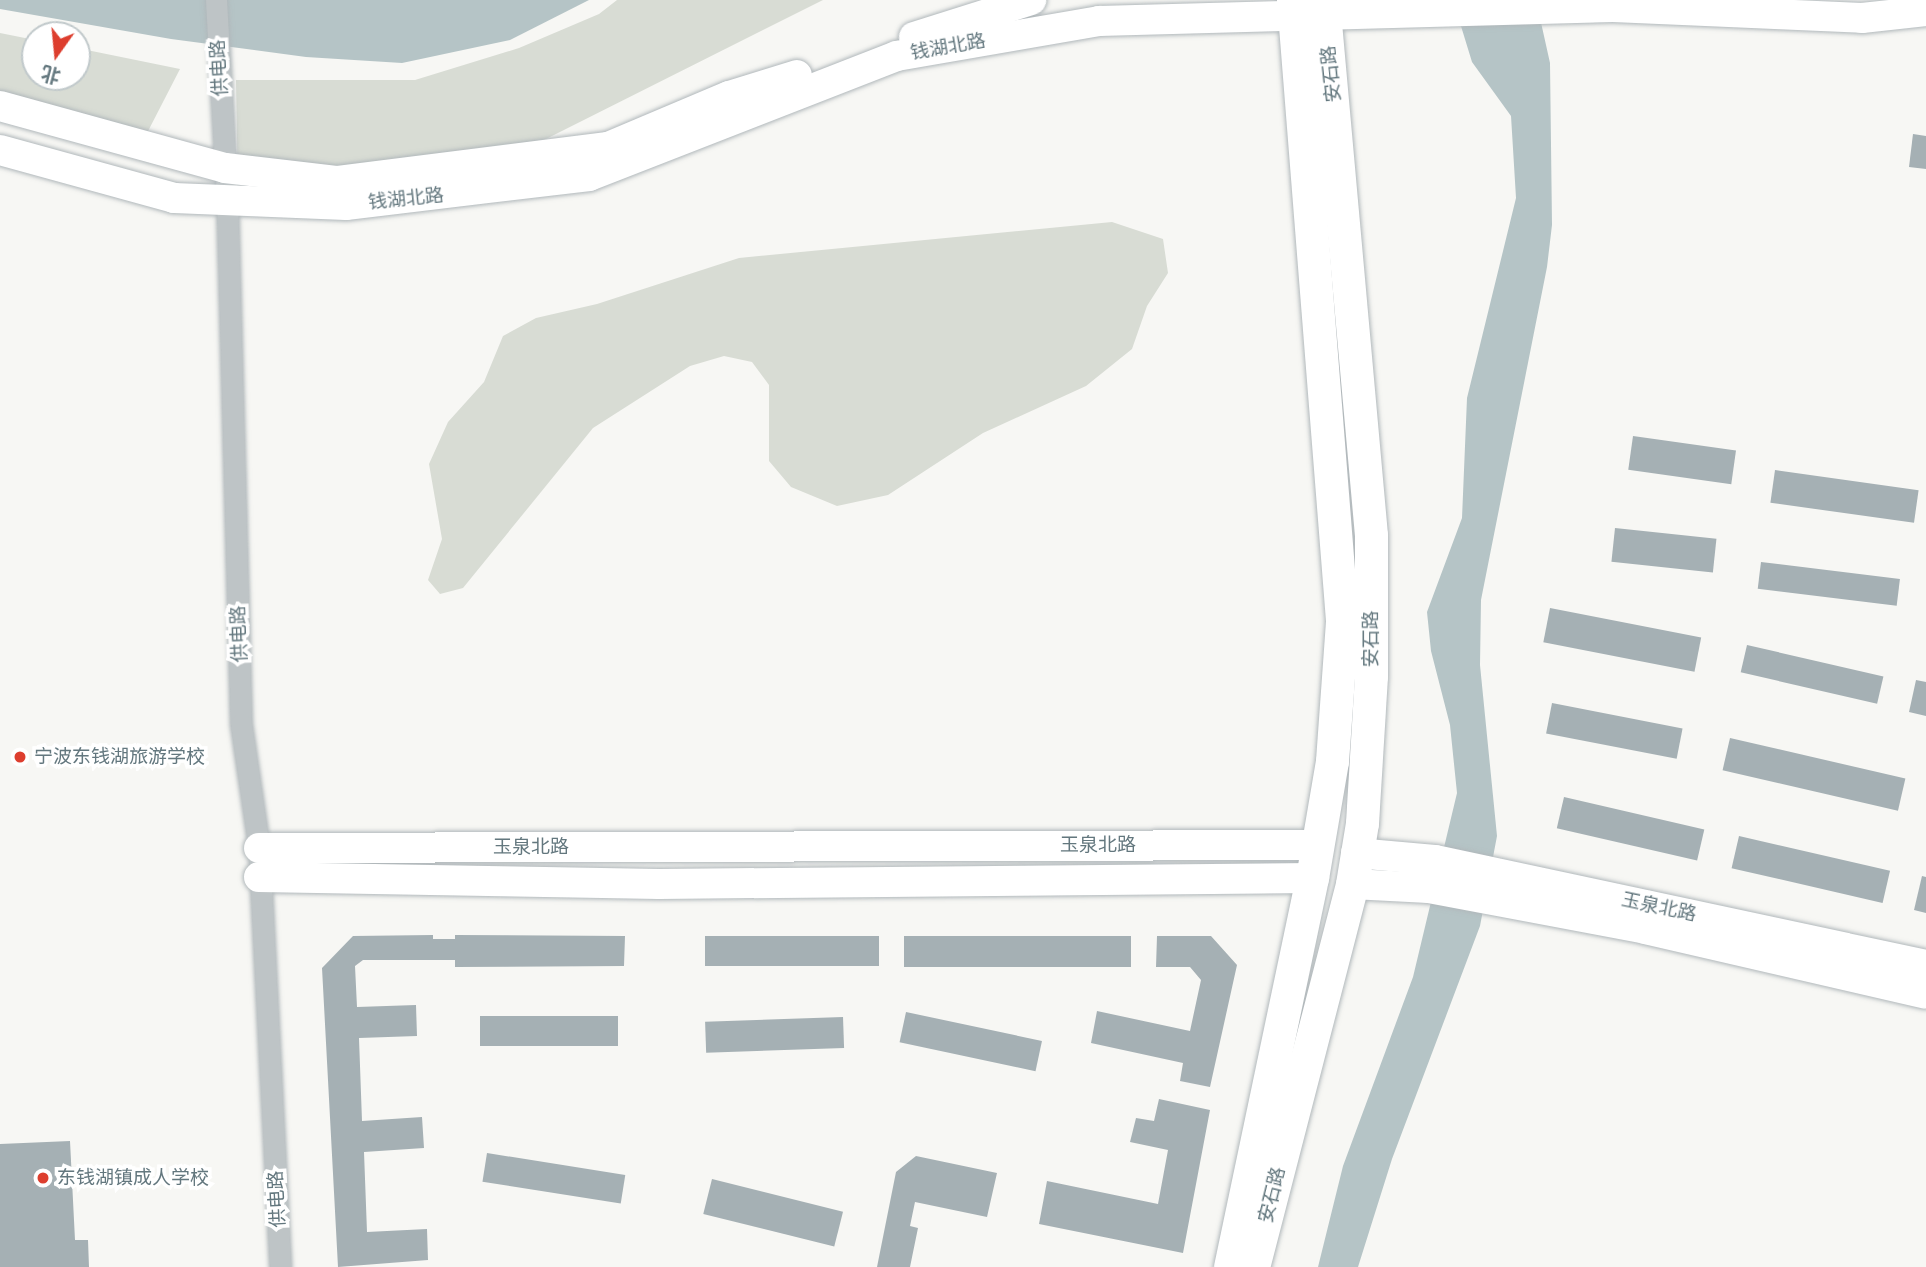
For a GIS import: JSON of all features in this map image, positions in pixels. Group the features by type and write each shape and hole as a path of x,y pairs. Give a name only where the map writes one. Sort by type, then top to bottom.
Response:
{"main road":[{"name":"安石路","path":"1230,1267 1312,878 1315,845 1332,761 1342,620 1309,7"},
{"name":"安石路","path":"1253,1267 1354,868 1362,823 1371,676 1371,535 1309,7"},
{"name":"玉泉北路","path":"1315,845 1354,868"},
{"name":"玉泉北路","path":"1312,878 1354,868"}],"street":[{"name":"供电路","path":"216,0 227,197 241,724 259,863 280,1267"},
{"name":"钱湖北路","path":"0,106 225,168 338,181 608,147 729,96 1031,0"},
{"name":"钱湖北路","path":"0,150 174,198 227,197 346,205 590,176 897,56 1099,21 1309,7 1613,7 1862,18 1926,11"},
{"name":"玉泉北路","path":"259,863 1315,845"},
{"name":"玉泉北路","path":"259,863 645,884 1312,878"},
{"name":"玉泉北路","path":"1354,868 1432,874 1504,890 1926,965"},
{"name":"玉泉北路","path":"1504,890 1645,929 1926,994"}],"shaded area":[{"path":"0,0 589,0 510,40 402,63 306,57 171,39 91,25 91,21 68,21 0,9"},
{"path":"617,0 823,0 544,140 455,176 238,194 236,80 415,80 519,48 599,14"},
{"path":"1453,0 1536,0 1550,63 1552,225 1547,267 1481,600 1480,665 1497,836 1480,926 1392,1159 1358,1267 1318,1267 1343,1166 1413,977 1457,793 1450,725 1431,651 1427,612 1462,518 1467,398 1516,198 1511,116 1472,62"},
{"path":"0,33 21,37 21,91 91,91 91,51 180,69 145,137 0,95"},
{"path":"1112,222 1163,239 1168,273 1147,306 1132,349 1086,386 983,433 888,495 837,506 791,487 769,461 769,385 752,362 724,356 690,366 593,428 463,588 440,594 428,580 442,539 429,464 448,422 484,382 503,336 536,318 597,304 739,258"}],"building":[{"path":"1913,134 1926,136 1926,169 1909,167"},
{"path":"1633,436 1736,450 1731,484 1628,470"},
{"path":"1775,470 1919,490 1914,523 1770,503"},
{"path":"1615,528 1716,539 1713,572 1611,562"},
{"path":"1761,562 1900,579 1897,606 1758,589"},
{"path":"1550,608 1701,637 1694,672 1543,642"},
{"path":"1747,645 1883,676 1877,704 1741,672"},
{"path":"1916,680 1926,682 1926,716 1909,712"},
{"path":"1552,703 1683,728 1677,759 1546,733"},
{"path":"1730,738 1905,778 1898,811 1723,770"},
{"path":"1564,797 1704,829 1697,861 1557,828"},
{"path":"1739,836 1890,871 1883,903 1732,868"},
{"path":"1922,876 1926,877 1926,913 1914,910"},
{"path":"433,935 433,939 455,939 455,935 625,936 624,966 455,967 455,960 363,960 355,966 357,1007 416,1005 417,1036 359,1038 362,1121 422,1117 424,1148 364,1152 367,1232 427,1229 428,1260 338,1267 322,968 353,936"},
{"path":"705,936 879,936 879,966 705,966"},
{"path":"904,936 1131,936 1131,967 904,967"},
{"path":"1157,936 1211,936 1237,965 1210,1087 1180,1081 1183,1063 1091,1043 1097,1011 1190,1031 1201,980 1190,967 1156,967"},
{"path":"906,1012 1042,1041 1036,1071 900,1042"},
{"path":"480,1016 618,1016 618,1046 480,1046"},
{"path":"843,1017 844,1048 706,1053 705,1022"},
{"path":"1159,1099 1210,1110 1183,1253 1039,1224 1047,1181 1158,1204 1168,1150 1130,1142 1136,1118 1154,1121"},
{"name":"东钱湖镇成人学校","path":"70,1141 75,1240 88,1240 89,1267 0,1267 0,1144"},
{"path":"487,1153 625,1175 621,1204 482,1182"},
{"path":"916,1156 997,1173 987,1217 915,1202 910,1226 918,1228 910,1267 877,1267 896,1172"},
{"path":"712,1179 843,1212 834,1247 703,1214"}],"place":[{"name":"宁波东钱湖旅游学校","path":"20,757"},
{"name":"东钱湖镇成人学校","path":"43,1178"}]}
